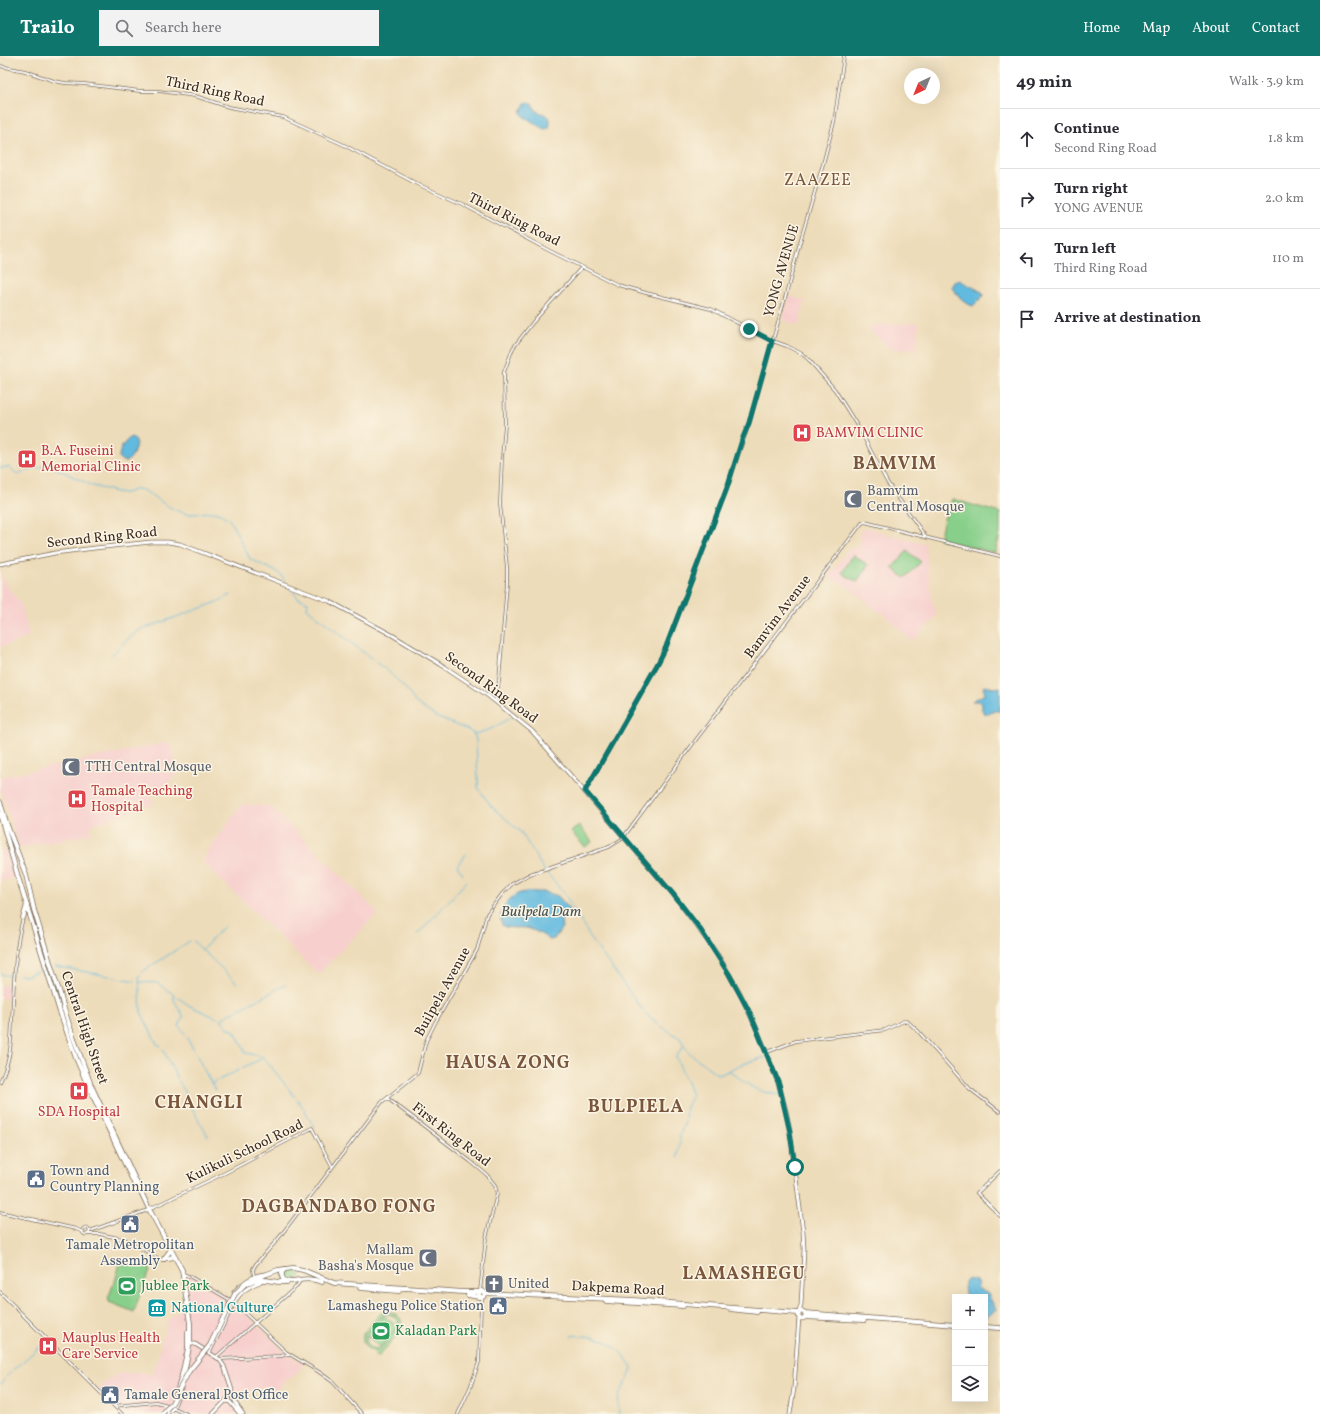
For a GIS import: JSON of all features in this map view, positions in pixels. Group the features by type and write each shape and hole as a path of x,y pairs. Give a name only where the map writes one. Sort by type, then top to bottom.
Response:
{"highway":[{"name":"Central High Street","path":"0,802 7,825 25,871 34,910 56,985 59,990 76,1045 106,1121"},
{"name":"Central High Street","path":"0,814 66,1030 84,1079 174,1257"},
{"path":"31,917 24,918 27,904 33,903"},
{"name":"Central High Street","path":"149,1210 183,1276 190,1323 189,1343"},
{"path":"164,1259 170,1251"},
{"path":"164,1414 188,1371 210,1345 235,1294 245,1286 267,1274 293,1268 300,1269 302,1275 300,1279 287,1282 266,1280 258,1281 245,1286"},
{"path":"285,1269 282,1271 282,1276 287,1282"},
{"name":"Dakpema Road","path":"300,1269 334,1284 952,1325"},
{"name":"Central High Street","path":"183,1276 189,1343"},
{"name":"Dakpema Road","path":"300,1279 314,1280 335,1286 482,1294"},
{"path":"988,1327 1000,1328"},
{"path":"189,1343 195,1344"}],"main road":[{"name":"Second Ring Road","path":"0,564 55,553 152,542 180,544 329,601 347,610 445,667 496,702 536,735 673,894 717,954 740,993 767,1052 783,1099 791,1138 804,1240 801,1315"},
{"path":"209,1353 239,1287 254,1277 261,1274 267,1274"},
{"path":"205,1350 232,1302 249,1286 266,1280"},
{"path":"790,1414 801,1315"},
{"path":"164,1414 179,1395 189,1343"},
{"path":"195,1344 217,1358 224,1366 236,1404 242,1414"},
{"path":"213,1414 230,1397 232,1390"},
{"path":"226,1401 242,1414"},
{"path":"164,1414 170,1406"},
{"path":"170,1406 186,1414"}],"street":[{"name":"YONG AVENUE","path":"585,791 666,647 727,488 749,423 832,131 844,56"},
{"name":"Third Ring Road","path":"0,66 25,71 54,81 65,83 195,96 229,107 283,117 344,145 417,184 462,204 582,267 625,287 711,309 772,341 787,346 802,354 830,383 842,401 887,482 925,537"},
{"path":"496,702 507,583 507,567 500,504 502,458 506,425 504,372 513,348 533,322 582,267"},
{"name":"Bamvim Avenue","path":"624,837 698,737 862,523 865,522 1000,556"},
{"name":"Builpela Avenue","path":"254,1277 254,1267 278,1239 332,1166 387,1098 418,1073 425,1044 431,1031 477,950 490,909 502,894 512,884 525,876 584,857 612,846 624,837"},
{"path":"0,1082 11,1050 17,945 24,918 29,910 34,910"},
{"path":"767,1052 796,1041 885,1030 906,1020 918,1031 970,1089 1000,1112"},
{"name":"First Ring Road","path":"387,1098 470,1161 487,1175 495,1185 497,1194 485,1244 479,1362 470,1388 458,1414"},
{"name":"Kulikuli School Road","path":"149,1210 312,1128 332,1166"},
{"path":"1000,1171 978,1193 1000,1216"},
{"path":"0,1212 76,1229 86,1234 99,1227 149,1210"},
{"path":"76,1229 83,1229 87,1227 90,1231 98,1234 127,1240 164,1259 174,1257"},
{"path":"98,1234 96,1230 99,1227"},
{"path":"183,1276 193,1279 232,1302 288,1354 329,1379 362,1414"},
{"path":"217,1358 255,1322 296,1287 300,1279"},
{"path":"0,1292 122,1414"},
{"path":"217,1358 280,1356 288,1354"},
{"path":"114,1406 156,1402 170,1406"}],"shaded area":[{"path":"790,296 805,301 798,325 782,320"},
{"path":"919,324 916,350 891,349 866,328 879,325"},
{"path":"865,527 925,544 932,602 937,616 912,641 882,612 880,613 847,586 828,577 851,547 856,550 861,537 858,535"},
{"path":"0,572 4,582 21,604 29,636 0,647"},
{"name":"Tamale Teaching Hospital","path":"169,742 178,773 166,785 149,793 153,804 90,826 90,834 19,848 0,788 0,777"},
{"path":"244,804 270,806 378,913 318,974 203,862 204,858 239,808"},
{"path":"6,849 15,877 0,882 0,851"},
{"path":"1,984 11,987 11,999 0,998"},
{"path":"185,1273 199,1279 221,1293 244,1311 286,1353 304,1364 293,1377 285,1380 275,1393 263,1386 237,1399 241,1410 237,1414 122,1414 98,1388 117,1374 138,1372 153,1375 166,1326 170,1318 184,1308"}],"green space":[{"path":"952,499 1000,513 1000,534 995,553 939,539 944,519"},
{"path":"907,551 921,562 905,578 892,568"},
{"path":"853,555 868,565 857,582 842,573"},
{"path":"579,825 592,842 585,847 571,832"},
{"name":"Jublee Park","path":"130,1259 151,1268 134,1312 109,1302 108,1299 114,1285 121,1260"},
{"path":"285,1271 299,1271 301,1276 299,1279 288,1281 283,1276"},
{"path":"386,1311 393,1313 401,1319 402,1323 400,1330 378,1357 375,1355 376,1352 365,1346 363,1334 381,1313","holes":["387,1314 394,1316 397,1320 398,1327 384,1316 367,1336 380,1347 397,1328 381,1348 375,1349 371,1347 367,1343 366,1335 383,1316"]}],"water":[{"path":"530,102 536,110 549,117 549,128 544,129 523,116 521,112 525,103"},
{"path":"959,280 982,292 983,296 973,306 961,298 952,287 955,282"},
{"path":"132,437 136,440 135,450 130,459 124,462 119,458 120,452 124,443"},
{"path":"983,687 995,688 1000,687 1000,711 993,711 989,714 984,713 982,710 982,704 978,701 972,701 985,694"},
{"name":"Builpela Dam","path":"523,892 545,892 558,896 569,909 561,921 562,928 554,939 550,940 533,930 526,928 512,928 503,926 501,922 502,912 507,902 511,898"},
{"path":"967,1279 976,1281 978,1285 977,1288 988,1294 965,1294 965,1283"},
{"path":"988,1294 996,1310 988,1316"}],"waterway":[{"path":"0,468 9,467 17,474 35,468 51,466 93,486 120,493 126,493 138,489 143,490 171,508 183,513 192,514 214,512 222,515 230,520 250,559 277,572 282,576 286,583"},
{"path":"289,587 298,598 308,602 307,607 309,610 390,673 406,689 416,703 436,717 468,730 474,734 476,740 478,788 492,807 521,832 544,870 564,893 593,942 644,1012"},
{"path":"112,655 125,641 140,630 215,603 231,595"},
{"path":"474,734 489,730 512,717"},
{"path":"463,874 457,866 466,854"},
{"path":"417,933 419,933 467,881"},
{"path":"215,935 225,926"},
{"path":"202,950 214,937"},
{"path":"161,1046 157,1044 141,1012 139,976 145,970 190,941"},
{"path":"193,941 237,983"},
{"path":"55,966 135,981"},
{"path":"20,975 26,976 44,968"},
{"path":"0,974 12,976"},
{"path":"139,982 157,983 190,1006 217,1018"},
{"path":"285,985 221,1019 228,1028 235,1031 246,1053 261,1056 265,1059 295,1097"},
{"path":"174,996 174,1000 183,1015 179,1026 185,1034"},
{"path":"646,1014 680,1038 689,1053 717,1074 722,1074 739,1065 766,1057"},
{"path":"187,1038 194,1050"},
{"path":"684,1045 676,1057 692,1097 686,1107 685,1119"},
{"path":"163,1049 177,1078"},
{"path":"195,1052 202,1066"},
{"path":"242,1068 263,1058"},
{"path":"203,1068 215,1090"},
{"path":"219,1080 239,1070"},
{"path":"727,1071 730,1071 753,1088 771,1094 780,1095"},
{"path":"179,1081 186,1095"},
{"path":"212,1084 216,1081"},
{"path":"186,1097 203,1128"},
{"path":"297,1099 314,1127"},
{"path":"680,1140 680,1135 685,1122"},
{"path":"204,1129 208,1136"},
{"path":"678,1157 680,1142"},
{"path":"571,1336 591,1337 606,1341 617,1349 632,1367 619,1397 619,1414"},
{"path":"13,1370 42,1345"},
{"path":"6,1377 11,1372"},
{"path":"0,1384 4,1380"}],"place":[{"name":"BAMVIM CLINIC","path":"802,433"},
{"name":"B.A. Fuseini Memorial Clinic","path":"27,459"},
{"name":"Bamvim Central Mosque","path":"853,499"},
{"name":"TTH Central Mosque","path":"71,767"},
{"name":"Tamale Teaching Hospital","path":"77,799"},
{"name":"SDA Hospital","path":"79,1091"},
{"name":"Town and Country Planning","path":"36,1179"},
{"name":"Tamale Metropolitan Assembly","path":"130,1224"},
{"name":"Mallam Basha's Mosque","path":"428,1258"},
{"name":"United","path":"494,1284"},
{"name":"Jublee Park","path":"127,1286"},
{"name":"Lamashegu Police Station","path":"498,1306"},
{"name":"National Culture","path":"157,1308"},
{"name":"Kaladan Park","path":"381,1331"},
{"name":"Mauplus Health Care Service","path":"48,1346"},
{"name":"Tamale General Post Office","path":"110,1395"}],"district":[{"name":"ZAAZEE","path":"818,181"},
{"name":"BAMVIM","path":"895,464"},
{"name":"HAUSA ZONG","path":"508,1063"},
{"name":"CHANGLI","path":"199,1103"},
{"name":"BULPIELA","path":"636,1107"},
{"name":"DAGBANDABO FONG","path":"339,1207"},
{"name":"LAMASHEGU","path":"744,1274"}],"route":[{"path":"749,329 772,341 749,423 727,488 704,551 694,572 663,654 585,791 673,894 700,929 740,993 767,1052 779,1084 785,1106 795,1167"}]}
